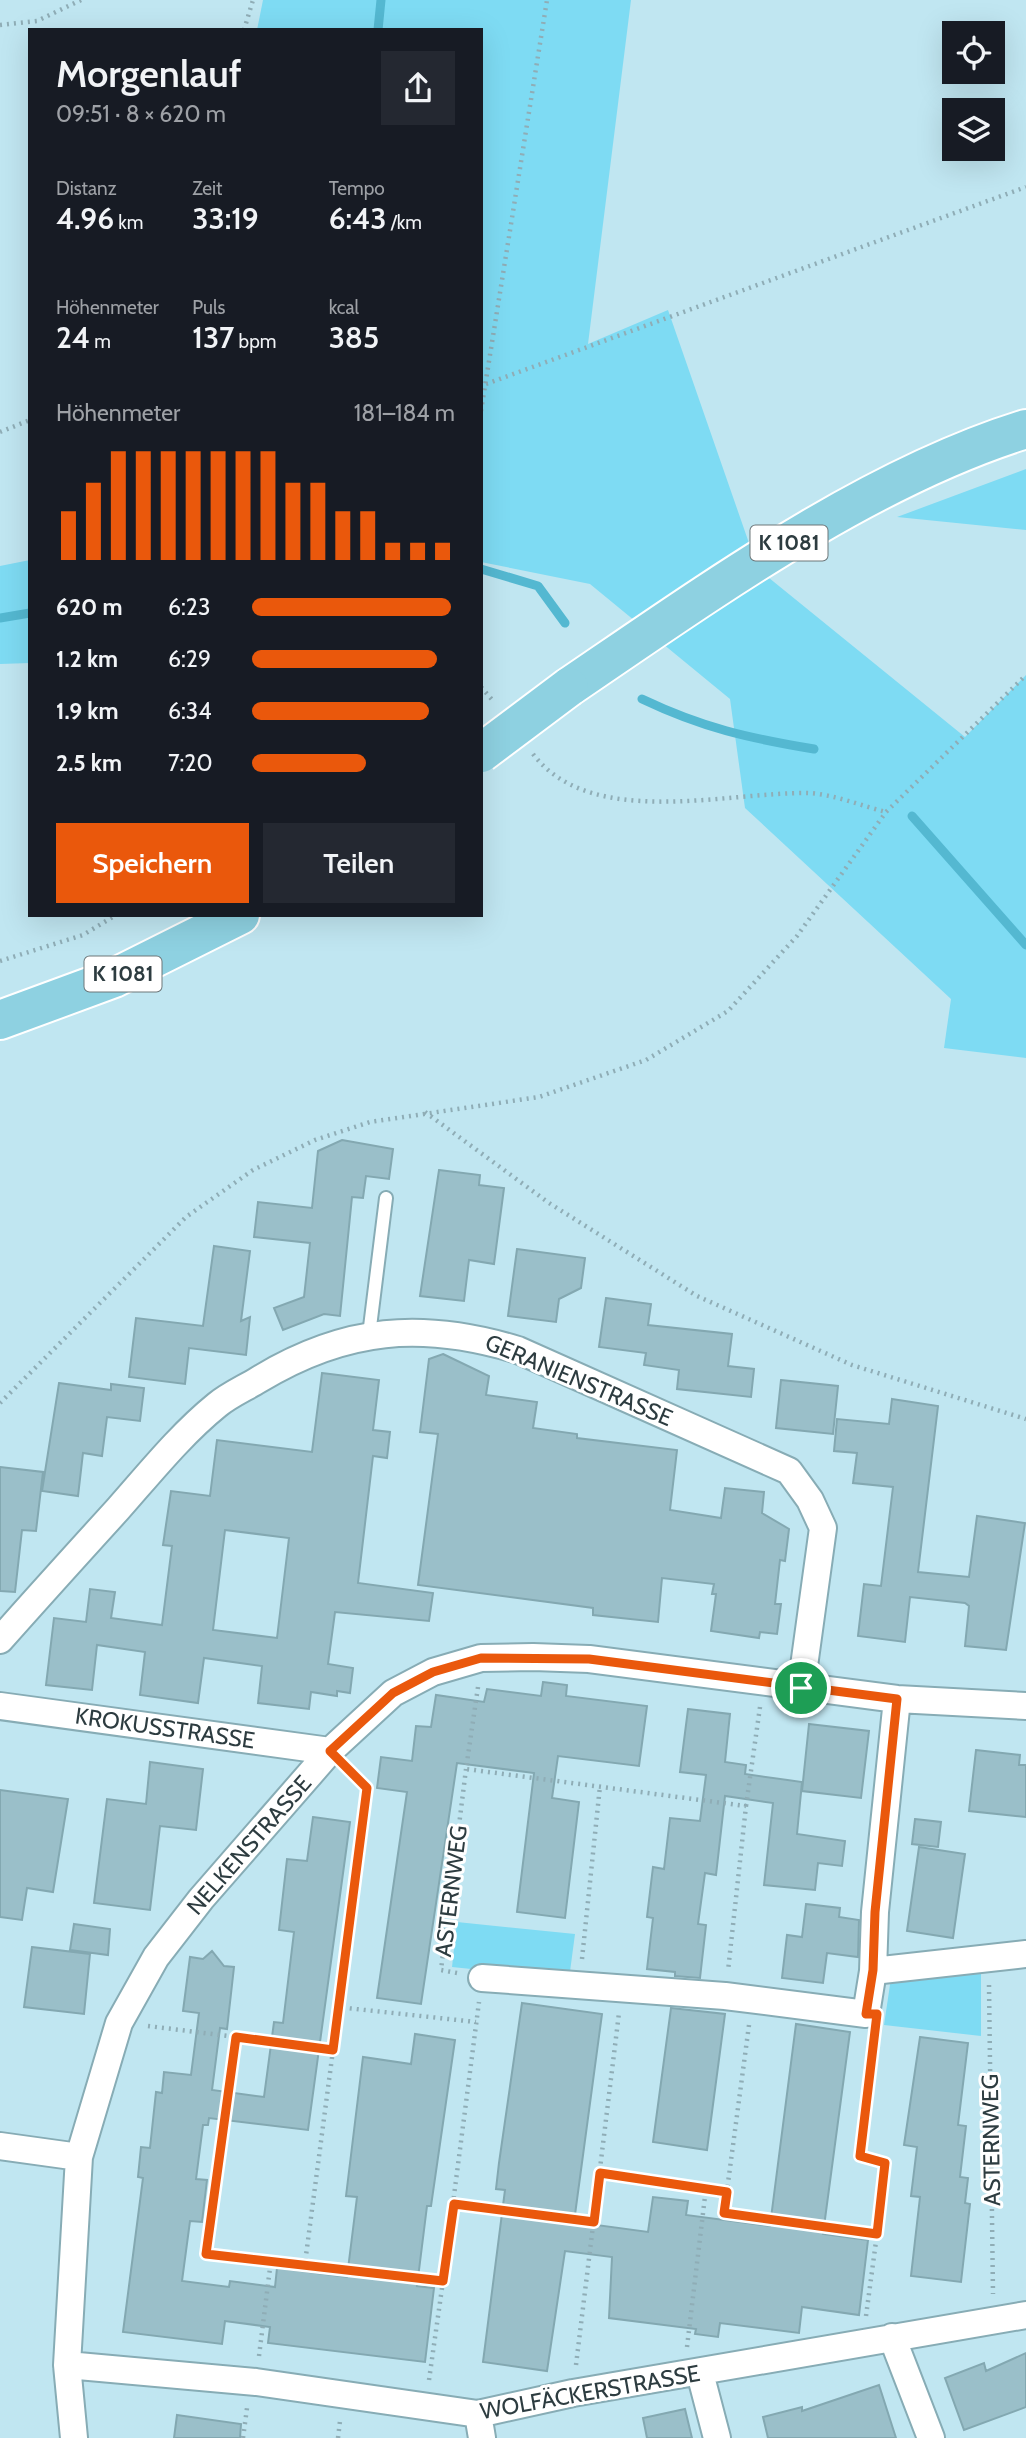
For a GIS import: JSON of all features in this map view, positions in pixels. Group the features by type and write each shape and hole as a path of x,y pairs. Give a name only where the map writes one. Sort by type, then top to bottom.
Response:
{"main road":[{"name":"K 1081","path":"483,752 569,687 690,606 831,519 909,478 1026,429"},
{"name":"K 1081","path":"0,1020 114,978 236,917"}],"street":[{"name":"GERANIENSTRASSE","path":"0,1640 166,1455 218,1405 275,1370 330,1344 369,1335 425,1331 474,1337 518,1350 789,1471 810,1500 823,1528 801,1688"},
{"name":"NELKENSTRASSE","path":"74,2438 67,2365 79,2157 119,2023 156,1956 201,1899 330,1751 393,1693 433,1672 481,1658 589,1659 764,1684 897,1699 1026,1706"},
{"path":"866,2014 873,1970 875,1912 897,1699"},
{"name":"KROKUSSTRASSE","path":"0,1706 330,1751"},
{"path":"873,1970 1026,1954"},
{"name":"ASTERNWEG","path":"482,1978 725,1996 866,2014"},
{"path":"0,2146 79,2157"},
{"name":"WOLFÄCKERSTRASSE","path":"67,2365 256,2382 426,2405 480,2426 573,2393 1026,2315"},
{"path":"892,2337 931,2438"},
{"path":"692,2374 716,2438"}],"lane":[{"path":"369,1335 386,1198"}],"path":[{"path":"0,25 37,21 81,0"},
{"path":"245,28 253,0"},
{"path":"483,400 547,0"},
{"path":"486,384 1026,187"},
{"path":"0,432 28,420"},
{"path":"0,1403 186,1217 253,1170 315,1140 370,1122 539,1097 646,1060 728,1011 797,936 886,812 1026,675"},
{"path":"483,689 501,710"},
{"path":"532,752 540,763 573,787 608,800 639,802 811,793 886,812"},
{"path":"0,961 83,935 113,917"},
{"path":"425,1112 549,1203 697,1296 852,1364 1026,1419"},
{"name":"ASTERNWEG","path":"426,2405 482,1978 441,1970 481,1658"},
{"path":"725,1996 746,1806 764,1684"},
{"path":"305,2263 367,1788 330,1751"},
{"path":"467,1769 746,1806"},
{"path":"579,1985 600,1786"},
{"name":"ASTERNWEG","path":"988,1959 993,2321"},
{"path":"573,2393 622,1987"},
{"path":"753,2000 724,2213 877,2234"},
{"path":"337,2007 476,2022"},
{"path":"862,2343 885,2163 860,2156 877,2014 866,2014"},
{"path":"119,2023 333,2050"},
{"path":"236,2037 206,2254 305,2263 443,2281"},
{"path":"600,2173 727,2192"},
{"path":"692,2374 706,2188"},
{"path":"454,2204 594,2222"},
{"path":"256,2382 271,2260"}],"shaded area":[{"path":"263,0 631,0 588,344 668,310 758,569 965,737 1026,675 1026,1058 944,1048 951,999 745,808 730,699 590,584 483,562 483,28 257,28"},
{"path":"1026,469 1026,530 897,517"},
{"path":"28,560 28,663 0,664 0,566"},
{"path":"457,1922 575,1934 569,1979 452,1967"},
{"path":"981,1970 981,2036 884,2025 891,1978"}],"building":[{"path":"342,1140 393,1149 389,1179 366,1176 363,1198 352,1197 340,1316 324,1314 283,1330 274,1308 304,1297 310,1243 254,1237 258,1202 312,1208 318,1151"},
{"path":"439,1170 480,1175 479,1185 504,1188 494,1264 469,1260 464,1301 420,1296"},
{"path":"214,1246 250,1251 241,1321 250,1317 246,1355 189,1348 185,1384 129,1377 136,1318 203,1326"},
{"path":"517,1249 585,1258 581,1288 559,1299 556,1322 508,1316"},
{"path":"606,1298 651,1304 648,1325 732,1334 728,1366 754,1369 751,1397 677,1389 679,1370 644,1365 646,1353 599,1347"},
{"path":"443,1354 489,1376 486,1395 537,1402 533,1428 577,1434 577,1438 677,1450 670,1510 721,1518 725,1488 764,1492 762,1513 789,1529 785,1561 780,1560 775,1604 781,1604 777,1634 760,1632 759,1638 711,1631 716,1594 712,1594 714,1584 662,1578 658,1622 593,1615 593,1608 418,1585 438,1434 420,1432 429,1359"},
{"path":"322,1373 379,1380 373,1430 390,1432 387,1458 373,1456 358,1583 433,1593 429,1621 335,1612 328,1664 353,1668 350,1693 337,1691 337,1696 311,1692 309,1709 258,1703 262,1666 204,1658 198,1703 140,1695 145,1652 97,1645 92,1690 46,1685 54,1618 86,1622 90,1589 115,1592 111,1618 162,1625 172,1546 163,1545 171,1491 210,1496 217,1440 312,1452","holes":["225,1530 289,1538 277,1638 213,1630"]},
{"path":"781,1380 838,1386 833,1434 776,1428"},
{"path":"59,1383 111,1390 111,1384 144,1388 140,1421 107,1417 102,1456 83,1453 78,1496 42,1491"},
{"path":"892,1399 938,1406 918,1572 969,1577 977,1516 1025,1523 1006,1650 965,1646 969,1606 965,1603 910,1597 905,1642 858,1636 864,1584 881,1586 893,1487 853,1483 857,1453 834,1451 837,1419 889,1424"},
{"path":"0,1467 43,1472 36,1531 22,1530 15,1592 0,1591"},
{"path":"543,1682 567,1685 566,1696 647,1706 639,1766 558,1756 552,1798 579,1802 565,1918 517,1912 534,1773 457,1763 421,2004 377,1998 407,1792 377,1788 381,1757 412,1761 416,1726 431,1727 436,1695 484,1702 487,1689 541,1696"},
{"path":"688,1709 730,1714 725,1762 746,1765 745,1774 802,1782 797,1834 845,1841 842,1866 818,1863 815,1890 764,1885 773,1803 725,1796 716,1875 705,1873 698,1924 706,1925 700,1978 675,1976 675,1972 647,1969 653,1918 647,1917 653,1867 664,1869 670,1818 700,1821 706,1775 680,1772"},
{"path":"809,1724 869,1731 861,1798 802,1791"},
{"path":"976,1750 1020,1755 1019,1765 1026,1765 1026,1817 969,1811"},
{"path":"150,1762 203,1769 196,1830 160,1826 150,1910 94,1903 107,1799 146,1804"},
{"path":"0,1790 68,1799 53,1892 27,1888 22,1920 0,1917"},
{"path":"313,1817 350,1822 308,2130 209,2118 208,2125 203,2125 196,2179 207,2180 202,2222 190,2221 182,2281 229,2287 230,2281 275,2287 277,2268 347,2277 357,2197 346,2196 363,2057 411,2064 415,2034 455,2040 431,2206 427,2206 417,2286 434,2288 425,2362 268,2343 270,2327 225,2321 222,2344 123,2332 143,2178 138,2177 141,2147 150,2148 156,2092 162,2093 164,2072 191,2075 199,2013 183,2011 190,1957 203,1959 212,1951 224,1966 234,1967 227,2029 220,2028 212,2090 264,2097 274,2022 283,2023 294,1932 279,1930 287,1859 307,1861"},
{"path":"915,1819 941,1822 938,1847 912,1844"},
{"path":"919,1847 965,1854 953,1938 907,1931"},
{"path":"806,1904 840,1908 839,1917 859,1920 858,1957 827,1953 823,1983 782,1978 787,1935 802,1937"},
{"path":"74,1924 110,1929 108,1955 70,1950"},
{"path":"32,1947 90,1954 84,2014 24,2007"},
{"path":"522,2003 602,2014 574,2222 648,2232 653,2197 688,2201 686,2215 770,2226 796,2024 850,2032 823,2234 868,2240 859,2315 802,2307 799,2333 720,2323 718,2337 695,2334 696,2329 609,2318 612,2257 565,2251 547,2371 483,2362 505,2190 496,2189"},
{"path":"671,2008 725,2014 707,2150 653,2142"},
{"path":"920,2037 968,2043 958,2125 966,2126 960,2177 968,2178 965,2203 970,2204 961,2282 911,2276 920,2197 911,2196 917,2147 904,2145"},
{"path":"1026,2353 1026,2407 964,2430 945,2378 984,2363 986,2371"},
{"path":"879,2385 896,2438 768,2438 763,2417 802,2407 802,2411"},
{"path":"685,2409 692,2438 647,2438 643,2418"},
{"path":"177,2415 241,2424 240,2438 174,2438"}],"waterway":[{"path":"378,28 381,0"},
{"path":"483,570 538,586 565,623"},
{"path":"0,618 28,613"},
{"path":"642,699 685,718 726,731 814,749"},
{"path":"912,816 1026,945"}],"route":[{"path":"481,1658 589,1659 801,1688 897,1699 875,1912 873,1970 866,2014 877,2014 860,2156 885,2163 877,2234 724,2213 727,2192 600,2173 594,2222 454,2204 443,2281 305,2263 206,2254 236,2037 333,2050 367,1788 330,1751 393,1693 433,1672 481,1658"}]}
